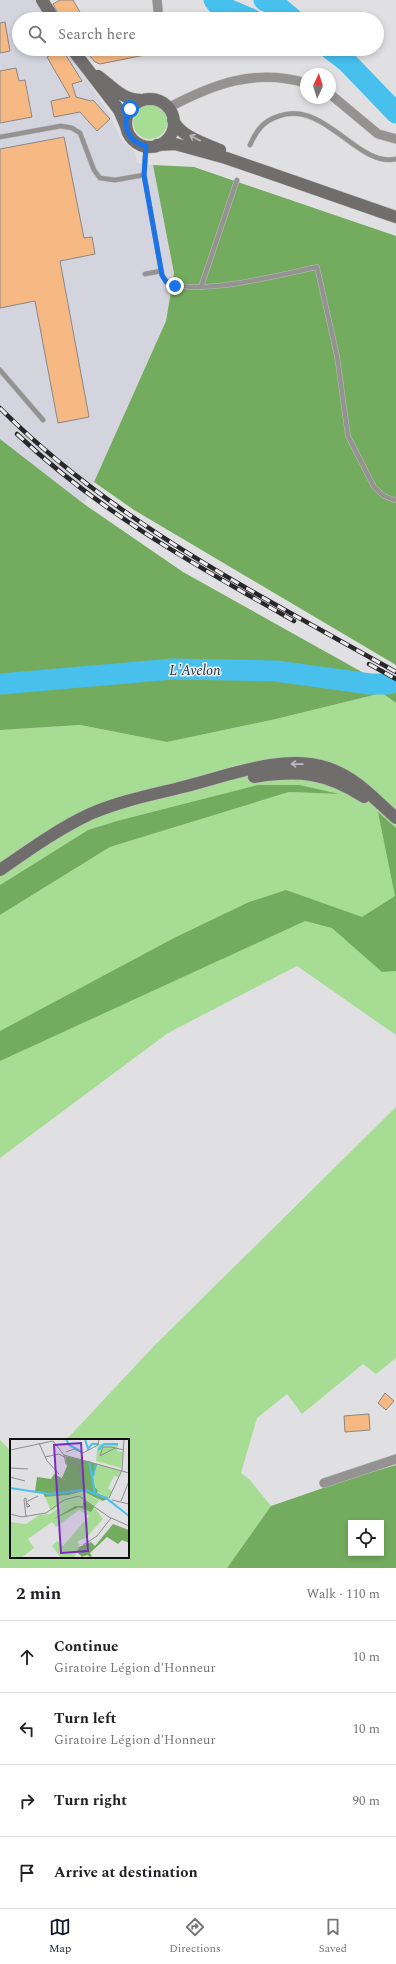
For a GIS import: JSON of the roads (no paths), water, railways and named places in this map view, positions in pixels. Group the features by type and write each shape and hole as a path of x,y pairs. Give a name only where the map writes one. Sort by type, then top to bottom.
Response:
{"street":[{"path":"42,0 50,12"},
{"path":"157,0 158,10"},
{"path":"78,56 119,110 132,139 138,144 152,146 178,144 256,167 396,217"},
{"path":"81,60 125,98 133,100 157,100 168,108 177,127 184,133 256,167"},
{"path":"168,108 203,90 234,80 272,77 300,82"},
{"path":"336,99 378,134 396,139"},
{"path":"126,127 126,118 130,109 143,100"},
{"path":"152,146 170,136 173,128 173,120"},
{"path":"0,870 64,827 90,814 125,801 184,787 277,774 314,774 342,784 393,815"},
{"path":"324,1483 396,1459"}],"lane":[{"path":"250,145 259,128 265,122 283,114 298,114 324,123 377,158 396,159"},
{"path":"0,137 67,126 80,133 94,170 100,178 115,180 144,175"},
{"path":"152,146 144,175 161,271 163,278 170,284 180,287 226,286 317,267 337,356 348,436 374,487 384,496 394,500"},
{"path":"201,287 237,180"},
{"path":"145,274 161,271"},
{"path":"0,370 43,420"}],"waterway":[{"path":"214,0 218,5 234,12"},
{"path":"264,0 285,12"},
{"path":"339,56 347,62 396,113"},
{"name":"L'Avelon","path":"0,684 173,669 276,671 370,684 389,684"}],"railway":[{"path":"0,408 44,449 90,486 139,521 189,554 240,584 396,672"},
{"path":"17,434 48,462 115,513 221,580 294,621"},
{"path":"369,664 396,679"}]}
